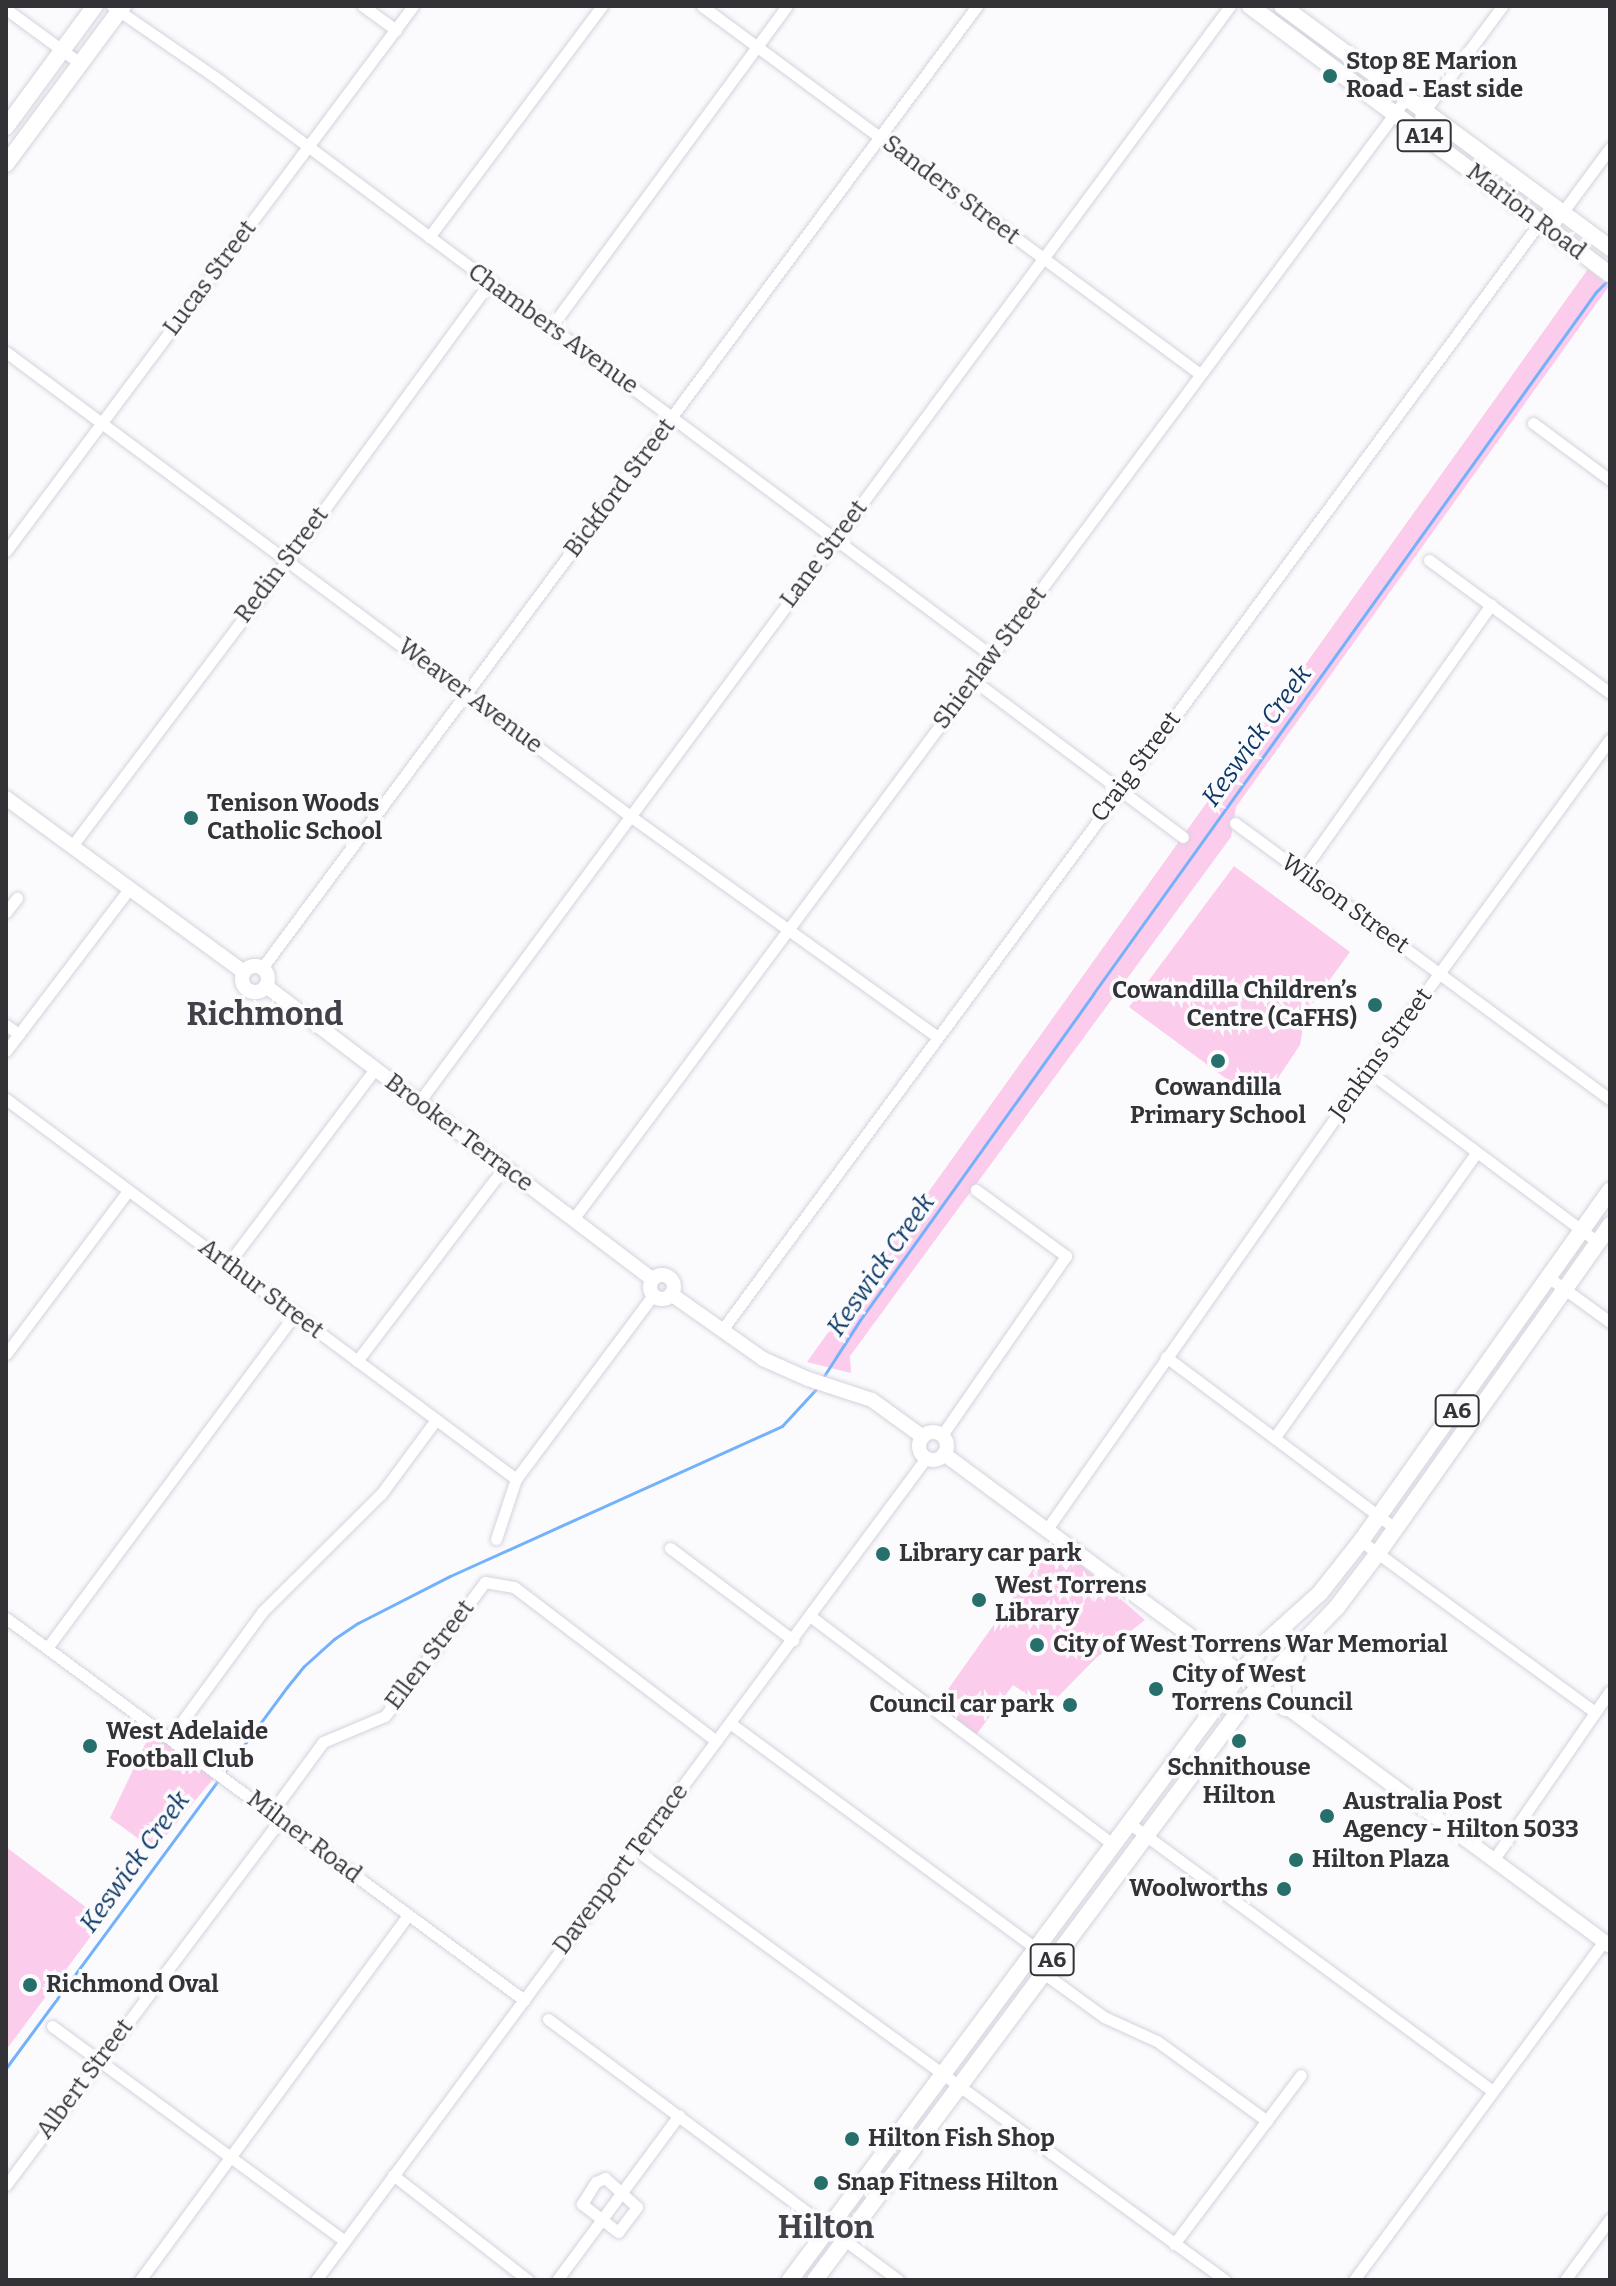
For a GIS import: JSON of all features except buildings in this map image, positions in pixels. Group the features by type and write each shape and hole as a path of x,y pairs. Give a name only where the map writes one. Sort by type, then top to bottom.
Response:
{"main road":[{"path":"6,127 95,6"},
{"name":"Marion Road","path":"1250,6 1610,274"},
{"name":"Marion Road","path":"1280,6 1610,248"},
{"path":"6,164 81,64 118,8"},
{"name":"A6","path":"790,2280 1240,1674 1268,1640 1320,1593 1380,1517 1610,1190"},
{"name":"A6","path":"815,2280 1258,1688 1305,1641 1378,1553 1610,1225"},
{"path":"1285,1708 1282,1682 1305,1641"},
{"path":"1203,1725 1220,1681 1209,1651"}],"street":[{"path":"363,6 396,30"},
{"name":"Lucas Street","path":"6,551 413,6"},
{"path":"429,237 602,6"},
{"name":"Sanders Street","path":"702,6 1200,374"},
{"path":"551,327 787,6"},
{"name":"Bickford Street","path":"262,968 977,6"},
{"name":"Lane Street","path":"419,1102 1230,6"},
{"path":"1269,20 1280,6"},
{"path":"1412,127 1502,6"},
{"name":"Chambers Avenue","path":"118,8 992,656"},
{"path":"6,9 81,64"},
{"name":"Shierlaw Street","path":"574,1218 786,928 1406,98"},
{"name":"Craig Street","path":"722,1330 1120,789 1557,209 1610,148"},
{"name":"Redin Street","path":"72,846 288,559 490,282"},
{"name":"Weaver Avenue","path":"6,352 630,816 937,1037"},
{"path":"1533,423 1610,480"},
{"path":"1429,560 1610,693"},
{"path":"1301,873 1491,605"},
{"path":"973,680 1183,837"},
{"name":"Jenkins Street","path":"1047,1529 1368,1071 1610,739"},
{"path":"6,798 244,972"},
{"name":"Wilson Street","path":"1235,823 1610,1099"},
{"path":"6,1051 129,889"},
{"path":"6,912 17,898"},
{"path":"255,966 262,968 268,979 266,986 255,992 247,989 242,977 244,972 255,966"},
{"name":"Brooker Terrace","path":"266,986 652,1279"},
{"path":"6,1025 19,1034"},
{"path":"228,1264 374,1070"},
{"path":"1368,1071 1597,1242"},
{"name":"Arthur Street","path":"6,1099 516,1479"},
{"path":"1275,1437 1476,1153"},
{"path":"357,1361 504,1167"},
{"path":"942,1435 1066,1256 976,1190"},
{"path":"6,1354 128,1191"},
{"path":"496,1539 516,1479 653,1295 652,1279 668,1276 673,1282 671,1294"},
{"path":"1548,1277 1610,1322"},
{"path":"671,1294 763,1359 808,1379 872,1400 923,1437"},
{"path":"653,1295 659,1298 671,1294"},
{"path":"47,1648 294,1315"},
{"path":"1166,1357 1396,1529"},
{"path":"170,1738 263,1611 381,1494 435,1421"},
{"path":"930,1433 942,1435 947,1444 944,1454 936,1460 926,1458 920,1448 923,1437 930,1433"},
{"path":"944,1454 1607,1944 1570,1987 1354,2280"},
{"name":"Davenport Terrace","path":"316,2280 926,1458"},
{"path":"1361,1541 1595,1712"},
{"path":"670,1548 793,1640"},
{"name":"Ellen Street","path":"275,1816 323,1742 385,1716 485,1582 514,1587 716,1741"},
{"path":"810,1616 1113,1844"},
{"name":"Milner Road","path":"6,1618 524,2000"},
{"path":"1494,1859 1608,1697"},
{"path":"730,1723 1047,1966 1104,2017 1157,2041 1267,2121"},
{"name":"Albert Street","path":"6,2185 275,1816"},
{"path":"1129,1823 1493,2091"},
{"path":"636,1850 1225,2280"},
{"path":"140,2280 408,1915"},
{"path":"548,2019 898,2280"},
{"path":"52,2026 345,2241"},
{"path":"1174,2244 1301,2075"},
{"path":"557,2280 679,2115"},
{"path":"393,2175 528,2280"},
{"path":"605,2178 623,2191 637,2207 623,2229 613,2231 600,2220 582,2204 596,2182 605,2178"},
{"path":"1565,2280 1610,2219"}],"shaded area":[{"path":"1588,269 1609,286 1236,807 1231,837 850,1356 851,1373 807,1362"},
{"path":"1234,866 1350,952 1306,1012 1300,1045 1266,1096 1243,1091 1129,1007"},
{"path":"1053,1541 1145,1620 1096,1658 1047,1708 1013,1685 973,1739 934,1709"},
{"path":"154,1726 218,1773 154,1850 110,1818"},
{"name":"Richmond Oval","path":"6,1847 103,1920 6,2050"}],"waterway":[{"name":"Keswick Creek","path":"822,1379 860,1320 1093,994 1596,292 1609,279"},
{"name":"Keswick Creek","path":"6,2068 287,1687 303,1667 334,1639 358,1623 450,1576 782,1426 816,1389"}],"place":[{"name":"Stop 8E Marion Road - East side","path":"1330,76"},
{"name":"Tenison Woods Catholic School","path":"191,818"},
{"name":"Cowandilla Children’s Centre (CaFHS)","path":"1375,1005"},
{"name":"Cowandilla Primary School","path":"1218,1061"},
{"name":"Library car park","path":"883,1554"},
{"name":"West Torrens Library","path":"979,1600"},
{"name":"City of West Torrens War Memorial","path":"1037,1645"},
{"name":"City of West Torrens Council","path":"1156,1689"},
{"name":"Council car park","path":"1070,1705"},
{"name":"Schnithouse Hilton","path":"1239,1741"},
{"name":"West Adelaide Football Club","path":"90,1746"},
{"name":"Australia Post Agency - Hilton 5033","path":"1327,1816"},
{"name":"Hilton Plaza","path":"1296,1860"},
{"name":"Woolworths","path":"1284,1889"},
{"name":"Richmond Oval","path":"30,1985"},
{"name":"Hilton Fish Shop","path":"852,2139"},
{"name":"Snap Fitness Hilton","path":"821,2183"}],"district":[{"name":"Richmond","path":"265,1014"},
{"name":"Hilton","path":"826,2227"}]}
